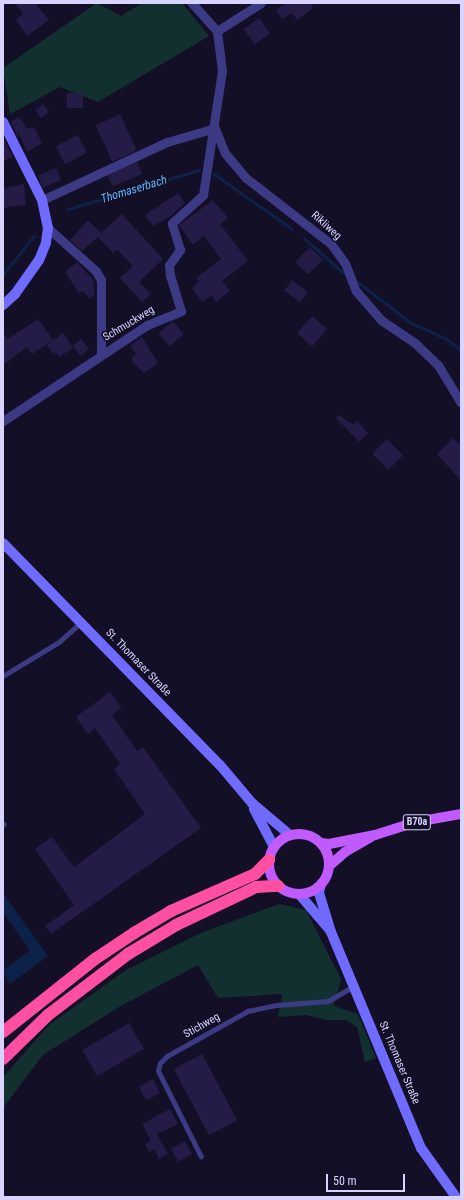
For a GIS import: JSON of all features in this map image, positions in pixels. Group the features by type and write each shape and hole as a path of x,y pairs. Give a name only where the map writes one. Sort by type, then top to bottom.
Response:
{"highway":[{"path":"3,1032 95,959 134,933 171,912 255,874 269,860"},
{"path":"3,1058 48,1015 128,954 176,925 256,887 278,886"},
{"path":"3,1038 32,1009"}],"main road":[{"path":"3,122 42,200 48,228 46,243 39,260 15,294 3,305"},
{"name":"St. Thomaser Straße","path":"3,543 220,765 252,803 290,835"},
{"name":"St. Thomaser Straße","path":"252,803 274,847"},
{"name":"B70a","path":"375,835 416,822 461,814"},
{"path":"304,834 321,843 329,844 375,835 345,852 329,866 321,884 311,891 299,894 292,893 278,886 270,874 269,860 274,847 281,840 290,835 304,834"},
{"path":"321,843 325,850 329,866"},
{"name":"St. Thomaser Straße","path":"321,884 319,893 331,932 421,1148 456,1197"},
{"name":"St. Thomaser Straße","path":"299,894 306,899 331,932"}],"street":[{"path":"192,3 217,32 261,3"},
{"name":"Rikliweg","path":"217,32 222,71 215,128 218,141 225,153 246,178 331,244 345,263 356,291 381,320 415,343 438,365 461,403"},
{"path":"42,200 167,142 215,128"},
{"name":"Schmuckweg","path":"3,421 147,325 181,311 170,276 170,265 180,250 172,223 203,195 215,128"},
{"name":"Schmuckweg","path":"48,228 96,271 102,280 101,355"}],"lane":[{"path":"3,676 59,642 81,622"},
{"name":"Stichweg","path":"201,1157 158,1071 160,1063 167,1056 248,1011 277,1005 328,1001 354,986"}],"green space":[{"path":"97,3 121,16 142,3 182,3 209,36 98,102 60,87 10,114 3,68"},
{"path":"279,904 306,910 341,979 334,1006 358,1014 376,1058 365,1062 357,1027 346,1020 327,1020 306,1015 278,1017 282,994 218,998 198,965 119,1007 43,1055 3,1108 3,1077 49,1025 126,970 203,932"}],"water":[{"path":"3,893 48,956 10,984 3,970 30,950 3,913"}],"building":[{"path":"15,3 35,3 49,20 27,36 16,20 23,14"},
{"path":"286,3 310,3 313,8 297,20 292,13 282,19 276,10"},
{"path":"259,18 270,33 255,45 244,29"},
{"path":"67,93 83,93 83,108 67,108"},
{"path":"43,104 49,112 41,118 35,110"},
{"path":"120,114 137,150 112,162 96,125"},
{"path":"19,117 28,129 34,127 42,143 27,152 18,131 18,138 11,122"},
{"path":"78,135 87,153 65,164 56,146"},
{"path":"3,137 13,157 3,161"},
{"path":"137,162 142,174 113,186 108,175"},
{"path":"56,168 61,180 43,188 38,176"},
{"path":"24,184 26,205 3,208 3,188"},
{"path":"178,193 185,203 171,216 153,226 145,215"},
{"path":"213,200 228,218 220,224 248,261 222,281 230,291 216,302 211,296 202,302 192,288 199,281 196,278 221,259 204,236 193,245 179,225"},
{"path":"122,214 163,259 139,282 151,294 142,302 120,278 133,266 117,249 113,253 98,237 82,251 70,240 88,220 101,233"},
{"path":"310,247 323,260 308,275 295,262"},
{"path":"77,262 95,282 93,285 95,294 90,299 83,291 79,293 65,272"},
{"path":"292,280 308,292 300,302 284,290"},
{"path":"312,316 327,329 312,346 297,333"},
{"path":"38,319 53,340 32,354 27,347 3,365 3,332 8,339"},
{"path":"173,321 184,334 169,346 158,333"},
{"path":"63,333 73,348 59,357 56,352 53,354 47,345"},
{"path":"142,337 158,363 144,373 133,363 132,357 136,354 130,346"},
{"path":"81,339 89,349 81,356 72,346"},
{"path":"339,415 353,425 357,421 368,433 359,442 336,418"},
{"path":"453,438 461,446 461,481 437,454"},
{"path":"387,439 403,455 388,470 372,454"},
{"path":"110,692 121,708 112,715 137,751 143,747 201,828 51,934 45,926 74,905 35,849 52,837 74,867 145,814 114,769 120,764 95,728 88,734 76,717"},
{"path":"129,1023 144,1049 97,1076 82,1050"},
{"path":"202,1054 237,1120 209,1135 174,1069"},
{"path":"153,1079 160,1093 146,1101 139,1086"},
{"path":"170,1109 178,1124 157,1134 168,1154 159,1159 154,1149 149,1152 145,1144 151,1141 142,1124"},
{"path":"185,1141 192,1154 178,1162 171,1149"}],"waterway":[{"name":"Thomaserbach","path":"68,209 199,170"},
{"name":"Thomaserbach","path":"214,174 292,229"},
{"name":"Thomaserbach","path":"3,274 34,236"},
{"name":"Thomaserbach","path":"304,238 343,273"},
{"name":"Thomaserbach","path":"359,283 411,323 445,338 461,350"}]}
